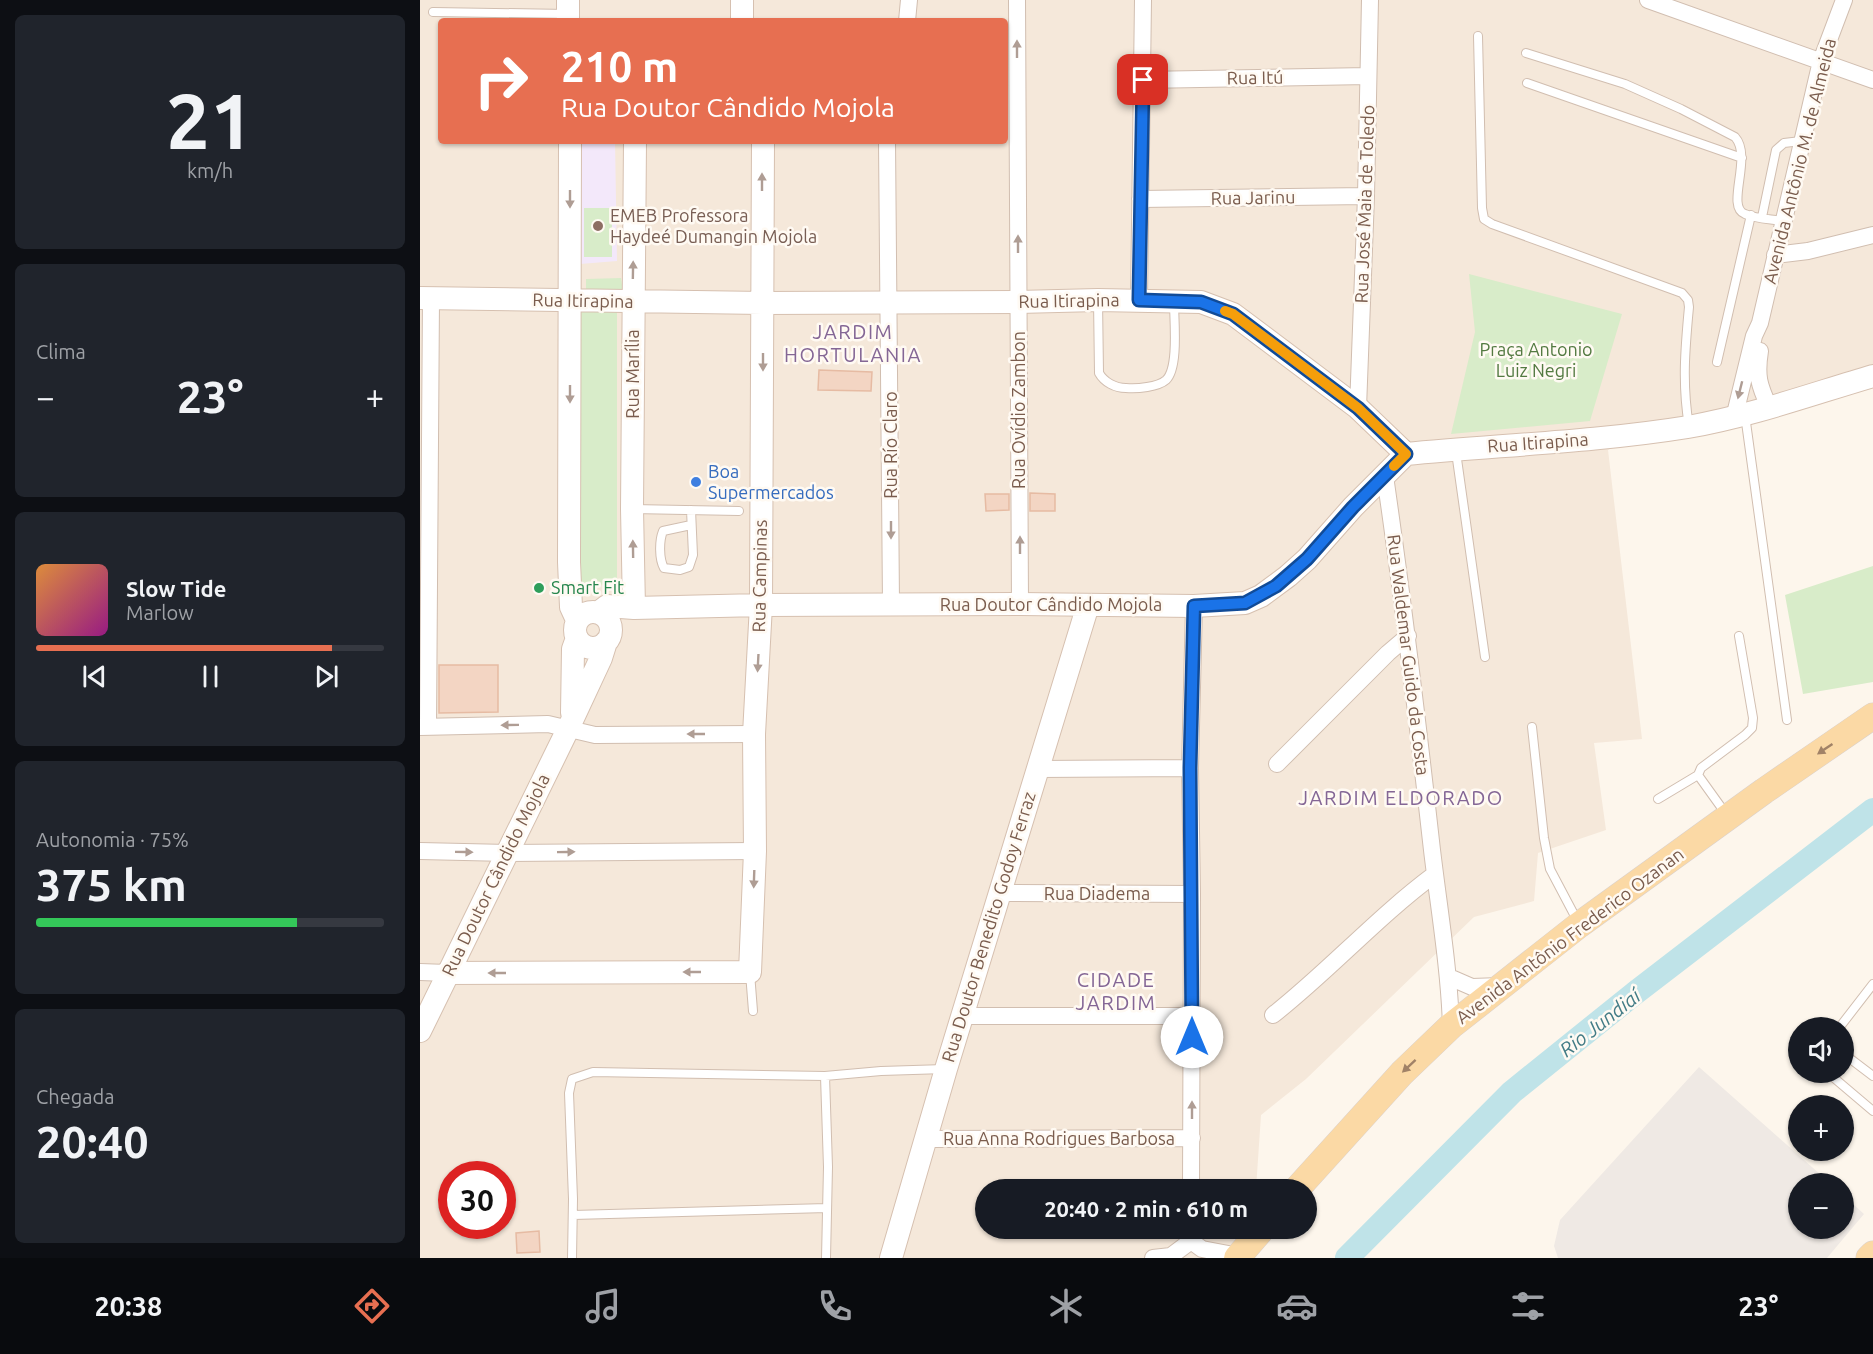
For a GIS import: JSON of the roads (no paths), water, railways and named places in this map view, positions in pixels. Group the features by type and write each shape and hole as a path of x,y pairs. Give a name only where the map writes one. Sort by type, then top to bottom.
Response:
{"main road":[{"name":"Avenida Antônio Frederico Ozanan","path":"1306,1179 1402,1073 1451,1026 1579,925 1873,716"},
{"path":"1238,1257 1254,1239"},
{"path":"1869,1258 1873,1254"}],"street":[{"path":"741,0 742,18"},
{"path":"907,18 909,0"},
{"name":"Rua Ovídio Zambon","path":"1017,0 1020,604"},
{"path":"1139,300 1143,0"},
{"name":"Rua José Maia de Toledo","path":"1358,408 1370,0"},
{"path":"1648,0 1873,80"},
{"name":"Avenida Antônio M. de Almeida","path":"1739,416 1754,336 1760,323 1801,141 1821,62 1844,0"},
{"name":"Rua Itú","path":"1143,80 1368,76"},
{"path":"570,144 569,562 571,607 577,629 585,646 590,648 596,648 608,638 610,623 599,612"},
{"name":"Rua Marília","path":"634,608 632,509 635,144"},
{"name":"Rua Campinas","path":"750,972 754,851 754,734 761,605 763,144"},
{"name":"Rua Río Claro","path":"887,144 891,604"},
{"name":"Rua Jarinu","path":"1140,200 1366,196"},
{"path":"1775,255 1808,251 1873,235"},
{"path":"425,298 424,726 570,724 595,735 754,734"},
{"name":"Rua Itirapina","path":"425,298 763,303 1098,300 1201,302 1233,314 1358,408 1406,454 1599,439 1689,427 1739,416 1873,376"},
{"name":"Avenida Antônio M. de Almeida","path":"1760,323 1762,337 1757,371 1759,386 1769,407"},
{"name":"Rua Doutor Cândido Mojola","path":"570,724 573,649 577,629 583,615 599,612 607,606 634,608 891,604 1194,606 1245,603 1276,586 1307,559 1353,507 1406,454"},
{"name":"Rua Waldemar Guido da Costa","path":"1385,476 1408,636 1449,977 1451,1026"},
{"name":"Rua Doutor Benedito Godoy Ferraz","path":"893,1255 946,1069 1088,605"},
{"path":"1191,1179 1190,768 1194,606"},
{"name":"Rua Doutor Cândido Mojola","path":"420,1031 570,724 608,638 634,608"},
{"path":"1277,764 1388,653 1408,636"},
{"path":"1038,769 1190,768"},
{"path":"420,851 508,853 754,851"},
{"path":"1273,1015 1406,896 1435,874"},
{"name":"Rua Diadema","path":"1001,893 1192,894"},
{"path":"420,972 750,972"},
{"path":"1449,977 1472,987 1504,986"},
{"path":"963,1016 1192,1016"},
{"name":"Rua Anna Rodrigues Barbosa","path":"926,1139 1192,1138"},
{"path":"1153,1258 1171,1256 1187,1239"},
{"path":"1194,1239 1202,1249 1238,1257"}],"lane":[{"path":"433,12 568,12"},
{"path":"1478,36 1484,219 1492,224 1682,293 1688,300 1689,307 1683,373 1689,427"},
{"path":"1526,53 1625,84 1706,121 1735,137 1740,143 1742,158 1736,203 1739,210 1751,216 1782,220"},
{"path":"1527,83 1742,158"},
{"path":"1762,217 1776,150 1784,142 1801,141"},
{"path":"1717,362 1751,216"},
{"path":"1098,300 1099,373 1102,379 1111,385 1125,388 1161,384 1169,378 1174,359 1174,300"},
{"path":"1739,416 1787,720"},
{"path":"1455,449 1485,657"},
{"path":"632,509 739,512"},
{"path":"691,510 693,555 689,567 680,570 664,568 661,562 663,531 691,525"},
{"path":"1658,799 1698,775 1701,768 1752,728 1753,718 1739,636"},
{"path":"1532,727 1544,838 1550,869 1579,925"},
{"path":"1698,775 1728,817"},
{"name":"Rua Campinas","path":"750,972 753,1011"},
{"path":"1848,1017 1873,984"},
{"path":"1854,1062 1873,1076"},
{"path":"572,1258 569,1094 572,1079 593,1072 825,1076 946,1069"},
{"path":"825,1076 828,1167 825,1258"},
{"path":"1840,1083 1873,1111"},
{"path":"573,1215 827,1208"}],"waterway":[{"name":"Rio Jundiaí","path":"1347,1258 1512,1092 1635,993 1873,810"}],"place":[{"name":"EMEB Professora Haydeé Dumangin Mojola","path":"598,226"},
{"name":"Boa Supermercados","path":"696,482"},
{"name":"Smart Fit","path":"539,588"}],"district":[{"name":"JARDIM HORTULANIA","path":"853,344"},
{"name":"JARDIM ELDORADO","path":"1401,798"},
{"name":"CIDADE JARDIM","path":"1116,992"}],"park label":[{"name":"Praça Antonio Luiz Negri","path":"1536,360"}]}
